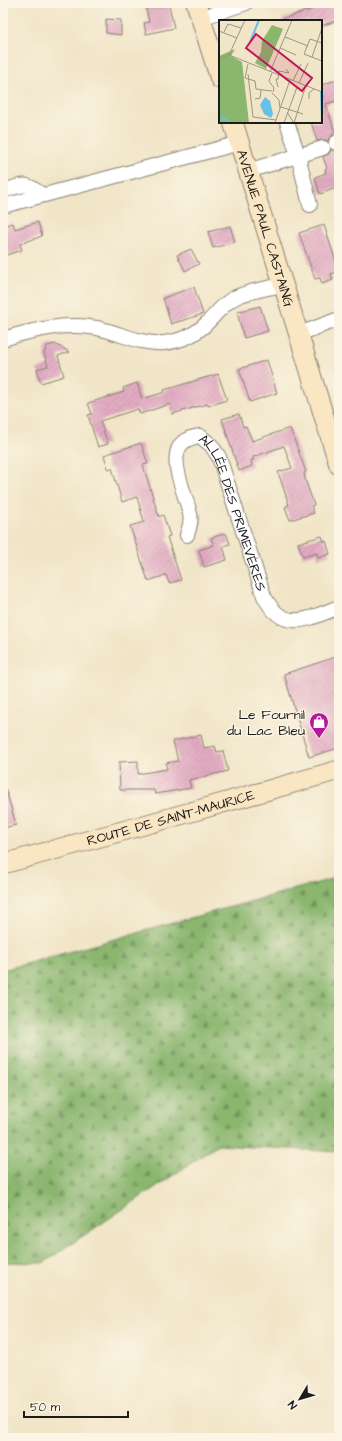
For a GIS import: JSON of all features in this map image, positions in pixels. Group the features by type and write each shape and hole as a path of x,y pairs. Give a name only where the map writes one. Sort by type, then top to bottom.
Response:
{"street":[{"path":"219,76 199,10 245,3"},
{"name":"AVENUE PAUL CASTAING","path":"233,123 339,465"},
{"path":"287,123 298,155 310,205"},
{"path":"3,206 240,144"},
{"path":"248,171 323,148"},
{"path":"3,191 22,185 31,186 42,195"},
{"path":"3,339 30,331 77,326 104,330 151,343 172,342 195,334 221,308 235,298 283,285"},
{"path":"299,334 339,319"},
{"name":"ALLÉE DES PRIMEVÈRES","path":"187,535 191,515 177,466 176,454 184,441 192,437 200,436 211,445 219,457 264,596 271,608 277,615 284,619 299,621 339,607"},
{"name":"ROUTE DE SAINT-MAURICE","path":"3,864 339,770"}],"green space":[{"path":"339,877 339,1152 218,1145 43,1263 3,1262 3,970"}],"building":[{"path":"325,3 339,3 339,20 322,26 322,20 282,20 313,9 312,7"},
{"path":"169,5 174,28 146,34 144,23 149,22 146,9"},
{"path":"106,19 121,20 121,35 106,33"},
{"path":"339,79 339,100 326,104 335,132 328,141 317,141 311,123 322,123 322,85"},
{"path":"331,150 339,151 339,187 320,194 315,177 326,173 325,169 327,168 323,157 329,154"},
{"path":"38,222 42,236 20,244 22,250 3,256 3,226 13,223 15,229"},
{"path":"324,225 339,271 331,274 333,280 322,284 320,278 315,279 299,233"},
{"path":"230,226 235,242 213,248 208,232"},
{"path":"191,249 199,264 185,271 177,255"},
{"path":"194,287 203,314 171,324 163,298"},
{"path":"260,306 268,331 244,338 237,312"},
{"path":"55,344 69,352 58,356 64,376 41,383 37,369 48,366 44,353 47,346"},
{"path":"267,360 277,393 250,402 239,369"},
{"path":"218,374 227,400 172,414 170,404 140,414 138,409 100,421 108,444 98,447 88,415 92,414 88,403 124,392 123,388 137,383 142,399 165,392 164,390"},
{"path":"239,414 243,427 246,426 252,441 290,428 306,472 304,473 305,479 314,505 311,506 314,513 290,520 285,507 289,505 278,472 292,468 284,446 253,457 254,460 251,460 252,466 239,471 222,419"},
{"path":"141,443 148,464 143,465 159,517 163,515 170,536 167,537 181,580 169,583 166,575 148,581 130,526 144,522 137,497 122,502 112,468 108,469 104,455"},
{"path":"226,533 230,544 223,546 227,560 204,567 199,550 214,545 211,538"},
{"path":"322,536 324,542 326,541 330,554 318,558 317,553 303,557 298,543"},
{"path":"339,656 339,748 309,757 284,674"},
{"path":"201,735 204,748 215,746 217,752 223,751 228,771 189,780 191,788 155,794 154,790 120,790 119,762 138,761 138,774 167,769 166,763 178,761 173,741"},
{"path":"6,790 16,825 3,828 3,791"}],"place":[{"name":"Le Fournil du Lac Bleu","path":"319,739"}]}
